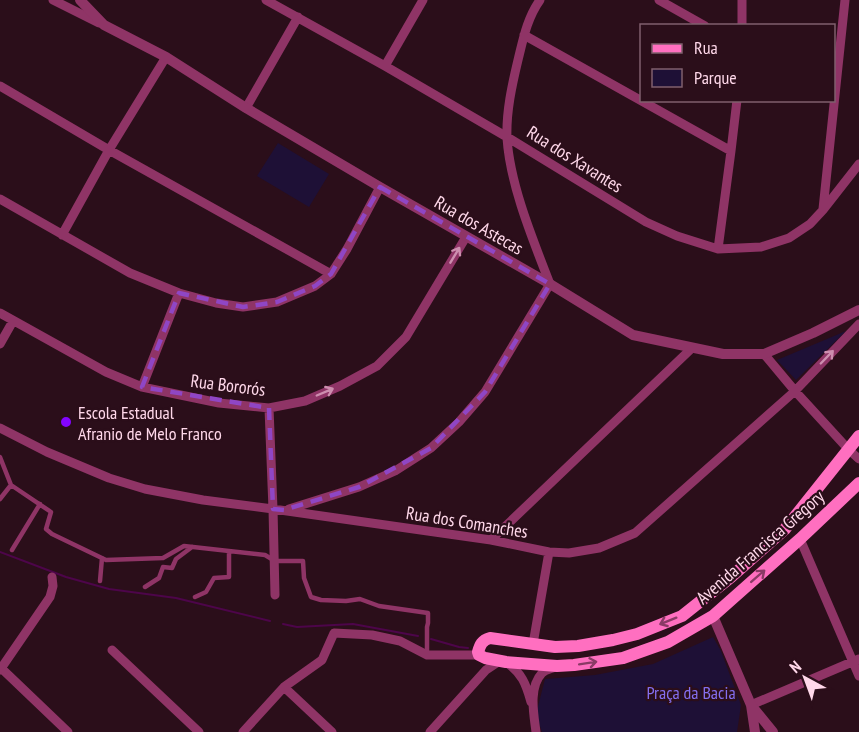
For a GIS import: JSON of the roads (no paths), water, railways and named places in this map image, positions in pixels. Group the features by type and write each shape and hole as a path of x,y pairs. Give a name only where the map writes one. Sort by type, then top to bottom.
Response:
{"main road":[{"name":"Avenida Francisca Gregory","path":"859,436 786,530 682,616 637,634 578,646 555,647 490,638 484,640 478,652 482,656 504,661 557,666 623,658 668,642 713,616 859,483"}],"street":[{"path":"53,0 104,25"},
{"name":"Rua dos Astecas","path":"80,0 104,25 166,57 380,188 550,284 633,335 723,354 764,354 813,333 859,309"},
{"name":"Rua dos Xavantes","path":"266,0 507,136 646,222 676,236 718,249 761,247 789,238 810,224 859,164"},
{"path":"385,66 423,0"},
{"path":"284,510 359,487 395,471 431,448 459,422 485,392 550,284 511,169 507,136 513,81 524,34 540,0"},
{"path":"659,0 701,24"},
{"path":"742,0 742,24"},
{"path":"836,57 845,0"},
{"path":"246,108 298,17"},
{"path":"524,34 640,98"},
{"path":"62,235 109,150 166,57"},
{"path":"0,86 109,150 331,274"},
{"path":"718,249 737,102"},
{"path":"823,210 832,102"},
{"path":"650,103 731,151"},
{"path":"0,199 130,273 178,293 243,307 277,302 315,286 331,274 380,188"},
{"name":"Rua Bororós","path":"0,313 106,372 142,387 219,403 269,408 305,400 340,386 377,366 406,337 466,237"},
{"path":"142,387 178,293"},
{"path":"0,344 13,321"},
{"name":"Rua dos Comanches","path":"0,428 109,478 145,489 202,500 490,540 549,552 569,553 599,548 635,533 795,391 859,324"},
{"path":"490,540 692,348"},
{"path":"764,354 795,391 859,459"},
{"path":"269,408 275,561 274,595"},
{"path":"800,539 856,660 859,676"},
{"path":"533,644 549,552"},
{"path":"52,577 53,586 50,597 1,668 68,732"},
{"path":"713,616 751,705 755,732"},
{"path":"243,732 284,687 322,660 334,633 372,635 400,641 427,655 482,656 480,677"},
{"path":"112,650 199,732"},
{"path":"751,705 856,660"},
{"path":"430,732 486,670 504,661 520,673 534,710"},
{"path":"536,732 534,692 538,679 543,671 557,666"},
{"path":"284,687 332,732"},
{"path":"751,705 773,732"}],"lane":[{"path":"0,457 11,485 51,512 46,529 106,560 163,558 184,546 265,555 275,561 303,561 304,578 311,597 321,600 360,599 379,606 428,613 427,655"},
{"path":"0,499 11,485"},
{"path":"12,550 40,504"},
{"path":"145,587 159,578 163,567 172,568 176,559 192,548"},
{"path":"195,597 206,592 214,578 229,577 229,551"},
{"path":"100,581 102,558"}],"waterway":[{"path":"0,552 66,577 109,589 176,598 270,621"},
{"path":"283,624 297,627 353,624 418,636"},
{"path":"431,639 468,648"}],"place":[{"name":"Escola Estadual Afranio de Melo Franco","path":"66,422"}],"park label":[{"name":"Praça da Bacia","path":"691,692"}]}
